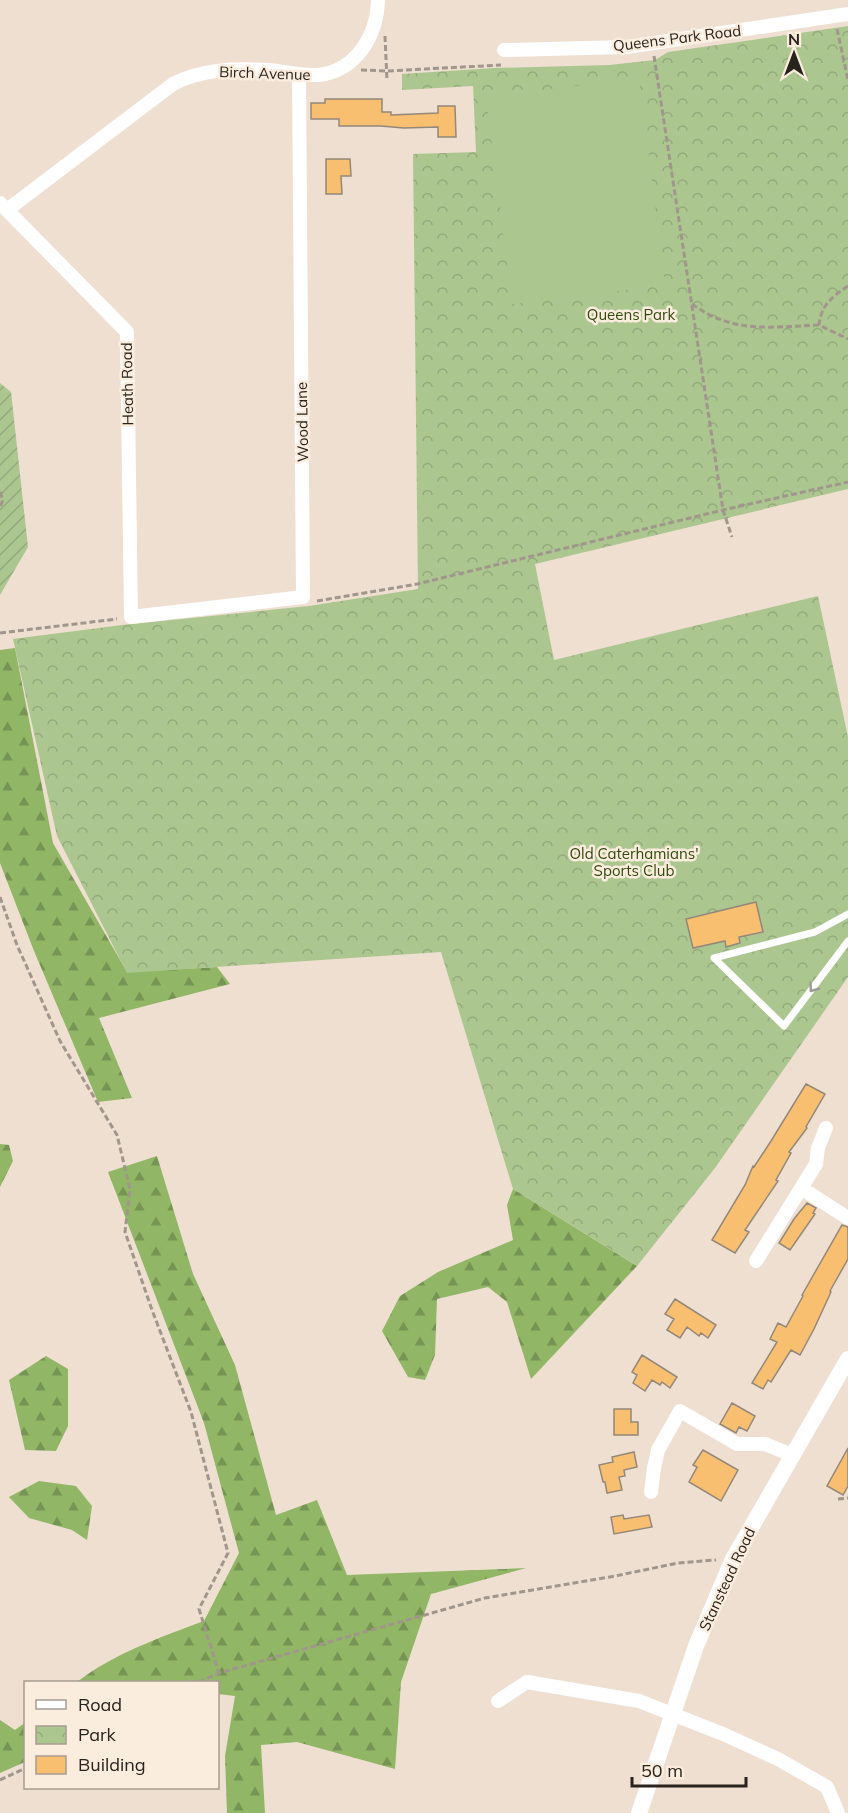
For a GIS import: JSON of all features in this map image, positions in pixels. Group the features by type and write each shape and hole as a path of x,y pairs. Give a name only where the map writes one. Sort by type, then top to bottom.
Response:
{"street":[{"path":"341,69 353,61 364,48 378,9 378,0"},
{"name":"Queens Park Road","path":"504,50 627,46 841,15"},
{"name":"Birch Avenue","path":"4,206 173,84 188,77 210,71 267,70 318,75 341,69"},
{"name":"Wood Lane","path":"299,74 303,597"},
{"name":"Heath Road","path":"4,206 127,332 131,617"},
{"path":"131,617 303,597"},
{"path":"756,1261 816,1164 818,1149 826,1128"},
{"path":"801,1188 848,1218"},
{"name":"Stanstead Road","path":"639,1813 696,1646 733,1559 848,1359"},
{"path":"651,1492 658,1450 680,1411 737,1444 765,1444 792,1455"},
{"path":"498,1701 527,1682 639,1701 723,1734 778,1759 827,1787 838,1813"}],"lane":[{"path":"848,914 815,932 714,958 784,1026 848,941"}],"path":[{"path":"841,15 848,80"},
{"path":"385,35 387,81"},
{"path":"653,43 723,510 732,537"},
{"path":"341,69 387,71 508,64"},
{"path":"819,325 820,312 833,296 848,286"},
{"path":"692,304 706,314 730,324 765,327 819,325 848,339"},
{"path":"303,597 311,602 417,584 848,482"},
{"path":"0,492 3,500 0,507"},
{"path":"0,633 131,617"},
{"path":"0,897 17,945 60,1041 117,1135 130,1189 125,1232 191,1412 228,1553 200,1609 219,1673"},
{"path":"838,1499 848,1498"},
{"path":"203,1681 219,1673 485,1598 678,1563 733,1559"},
{"path":"0,1780 24,1769"}],"green space":[{"name":"Old Caterhamians' Sports Club","path":"848,26 848,489 535,564 554,660 818,596 848,737 848,977 715,1168 637,1266 513,1189 441,952 127,973 57,836 13,639 122,625 309,606 418,589 413,154 476,152 473,86 402,90 402,74 494,68 609,65 655,60 668,52"},
{"path":"639,78 665,285 512,304 486,97"},
{"path":"0,383 11,392 28,547 0,595"},
{"path":"15,648 53,843 127,972 217,967 230,984 99,1018 132,1098 98,1102 34,951 0,863 0,650"},
{"path":"0,1144 9,1145 13,1161 0,1187"},
{"path":"157,1156 193,1274 235,1365 276,1515 317,1500 347,1575 526,1568 431,1594 401,1682 395,1769 297,1742 261,1745 265,1813 227,1813 225,1756 235,1696 219,1694 219,1681 78,1681 122,1655 204,1621 239,1553 204,1423 108,1172"},
{"path":"513,1189 637,1266 531,1379 507,1302 488,1287 437,1299 435,1355 425,1380 408,1377 382,1331 400,1296 438,1272 513,1240 507,1205"},
{"path":"46,1356 68,1369 68,1426 56,1451 25,1450 9,1380"},
{"path":"39,1481 76,1486 92,1506 87,1540 72,1530 29,1518 9,1497"},
{"path":"0,1720 15,1730 24,1723 24,1762 0,1773"}],"building":[{"path":"325,99 382,99 382,112 391,112 391,115 438,113 438,106 455,106 456,137 438,137 438,127 339,126 339,119 311,119 311,103 325,103"},
{"path":"326,159 350,159 351,176 341,176 342,194 326,194"},
{"path":"756,902 763,932 739,937 740,943 726,947 725,941 693,948 686,919"},
{"path":"806,1084 825,1094 807,1128 789,1152 791,1153 776,1180 778,1181 745,1230 749,1232 735,1253 712,1240 745,1185 753,1166"},
{"path":"807,1203 816,1208 813,1213 815,1214 790,1250 779,1243"},
{"path":"842,1225 848,1227 848,1259 800,1355 791,1350 771,1382 768,1380 763,1389 752,1383 777,1342 770,1339 778,1323 786,1327"},
{"path":"675,1299 716,1325 708,1338 701,1333 699,1336 687,1327 680,1338 667,1330 674,1319 665,1314"},
{"path":"642,1355 677,1377 670,1388 662,1382 660,1385 652,1380 645,1391 633,1383 637,1375 632,1372"},
{"path":"732,1403 755,1416 747,1431 739,1427 736,1433 720,1424"},
{"path":"614,1409 631,1409 631,1422 638,1422 638,1435 614,1435"},
{"path":"848,1448 848,1486 843,1495 827,1486"},
{"path":"703,1450 738,1470 721,1501 689,1482 697,1467 693,1465"},
{"path":"634,1452 637,1467 624,1470 625,1476 619,1477 622,1490 607,1493 599,1465 613,1462 612,1457"},
{"path":"623,1515 624,1519 649,1515 652,1527 614,1534 611,1517"}],"park label":[{"name":"Queens Park","path":"631,314"}]}
